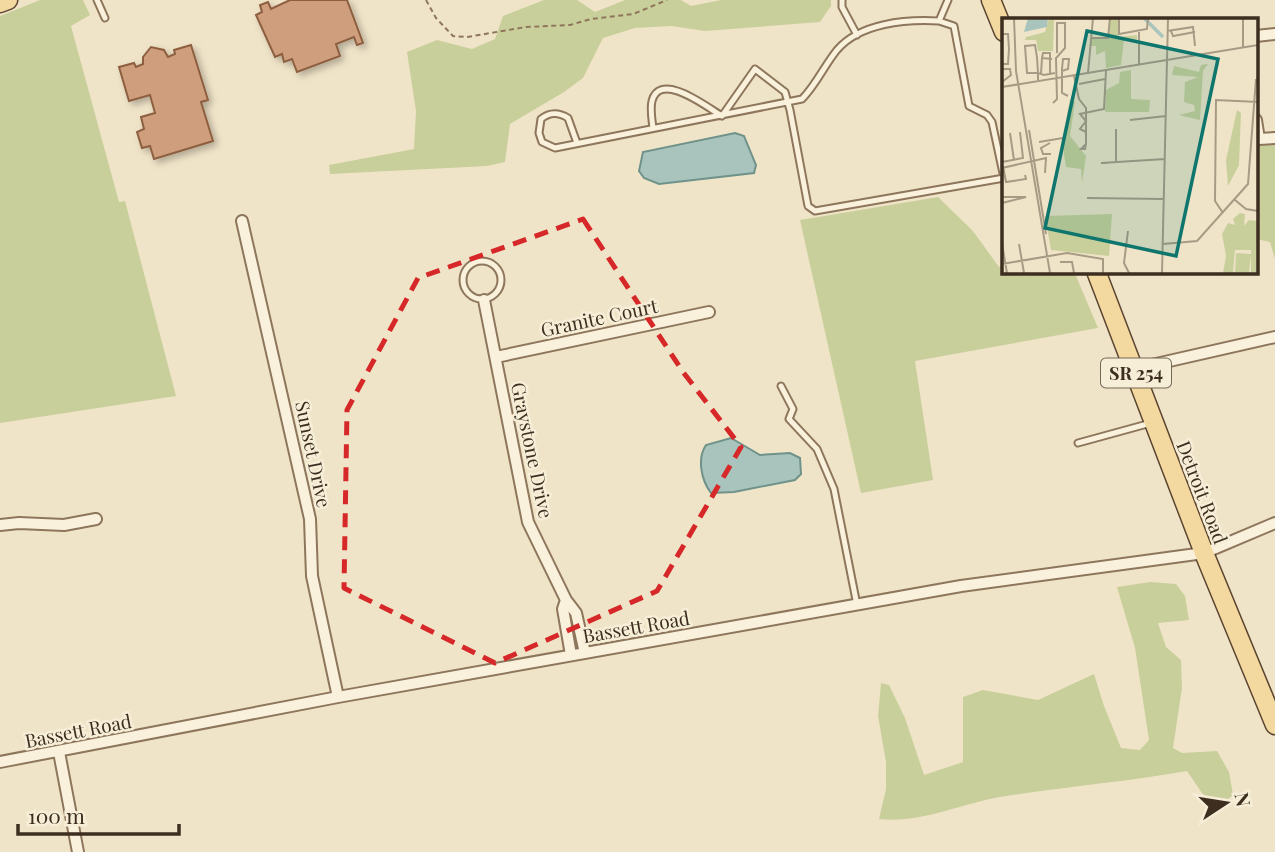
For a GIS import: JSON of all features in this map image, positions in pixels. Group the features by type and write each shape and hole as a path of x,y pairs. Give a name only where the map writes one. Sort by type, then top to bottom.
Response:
{"main road":[{"path":"0,3 8,0"},
{"path":"991,0 1002,27"},
{"name":"Detroit Road","path":"1097,273 1203,553 1274,718"}],"street":[{"path":"1258,133 1259,139 1275,138"},
{"name":"Sunset Drive","path":"242,221 310,519 312,576 338,697"},
{"name":"Graystone Drive","path":"484,300 528,522 566,600 576,613 585,653"},
{"name":"Granite Court","path":"496,357 709,312"},
{"path":"1134,369 1275,337"},
{"path":"0,525 64,525 96,519"},
{"name":"Bassett Road","path":"0,762 338,697 961,586 1203,553 1275,523"},
{"name":"Graystone Drive","path":"566,600 563,609 571,655"},
{"path":"60,752 78,852"}],"lane":[{"path":"97,0 105,18"},
{"path":"842,0 842,6 857,35"},
{"path":"939,21 948,0"},
{"path":"577,143 568,118 555,113 541,119 539,133 542,142 555,148 788,103 802,99 839,48 857,35 888,24 939,21 954,26 969,106 979,109 992,122 1002,169"},
{"path":"722,116 755,69 785,92 808,206 815,211 1002,178"},
{"path":"653,128 653,97 666,89 682,92 722,116"},
{"path":"480,262 491,263 499,270 500,281 493,296 484,300 476,299 467,291 463,280 465,271 480,262"},
{"path":"781,386 793,409 789,419 817,449 834,489 857,605"},
{"path":"1078,443 1154,423"}],"path":[{"path":"425,0 445,29 453,36 467,37 526,27 570,25 591,19 634,14 667,0"}],"highlighted area":[{"path":"583,219 683,372 741,447 657,591 495,663 344,588 347,410 418,278"}],"green space":[{"path":"40,0 83,0 90,15 71,26 119,202 125,201 176,396 0,423 0,16"},
{"path":"544,0 577,0 595,12 625,0 681,0 691,6 721,0 831,0 831,6 820,22 705,31 671,26 635,28 603,38 583,78 510,124 505,162 487,166 330,174 329,165 414,149 416,111 407,52 437,40 472,49 495,39 503,16"},
{"path":"1275,141 1275,259 1270,242 1258,239 1258,143"},
{"path":"938,197 973,231 999,267 1002,266 1002,273 1075,273 1098,328 915,361 933,480 861,493 800,220"},
{"path":"1150,582 1176,584 1185,596 1189,620 1158,623 1166,647 1181,660 1182,688 1173,748 1182,753 1217,751 1229,772 1233,795 1218,807 1202,793 1187,771 1000,797 909,819 879,819 886,789 886,762 878,716 881,683 889,685 905,718 924,775 963,762 963,697 983,690 1038,700 1094,674 1121,748 1140,750 1149,740 1135,648 1117,587"}],"water":[{"path":"735,133 744,136 756,165 754,173 659,184 644,178 639,171 643,152"},
{"path":"731,438 760,455 790,453 800,458 801,474 795,480 734,492 711,493 701,469 703,450 706,445"}],"building":[{"path":"290,0 347,0 363,43 357,45 354,37 336,44 340,56 297,72 292,59 284,62 282,54 275,57 256,15 262,12 260,5 268,2 271,9"},
{"path":"191,45 208,100 201,102 213,141 154,159 150,146 142,148 137,132 144,129 141,117 155,113 150,95 129,101 119,67 134,63 136,67 143,64 143,57 151,47 164,50 168,57 175,54 174,50"}]}
